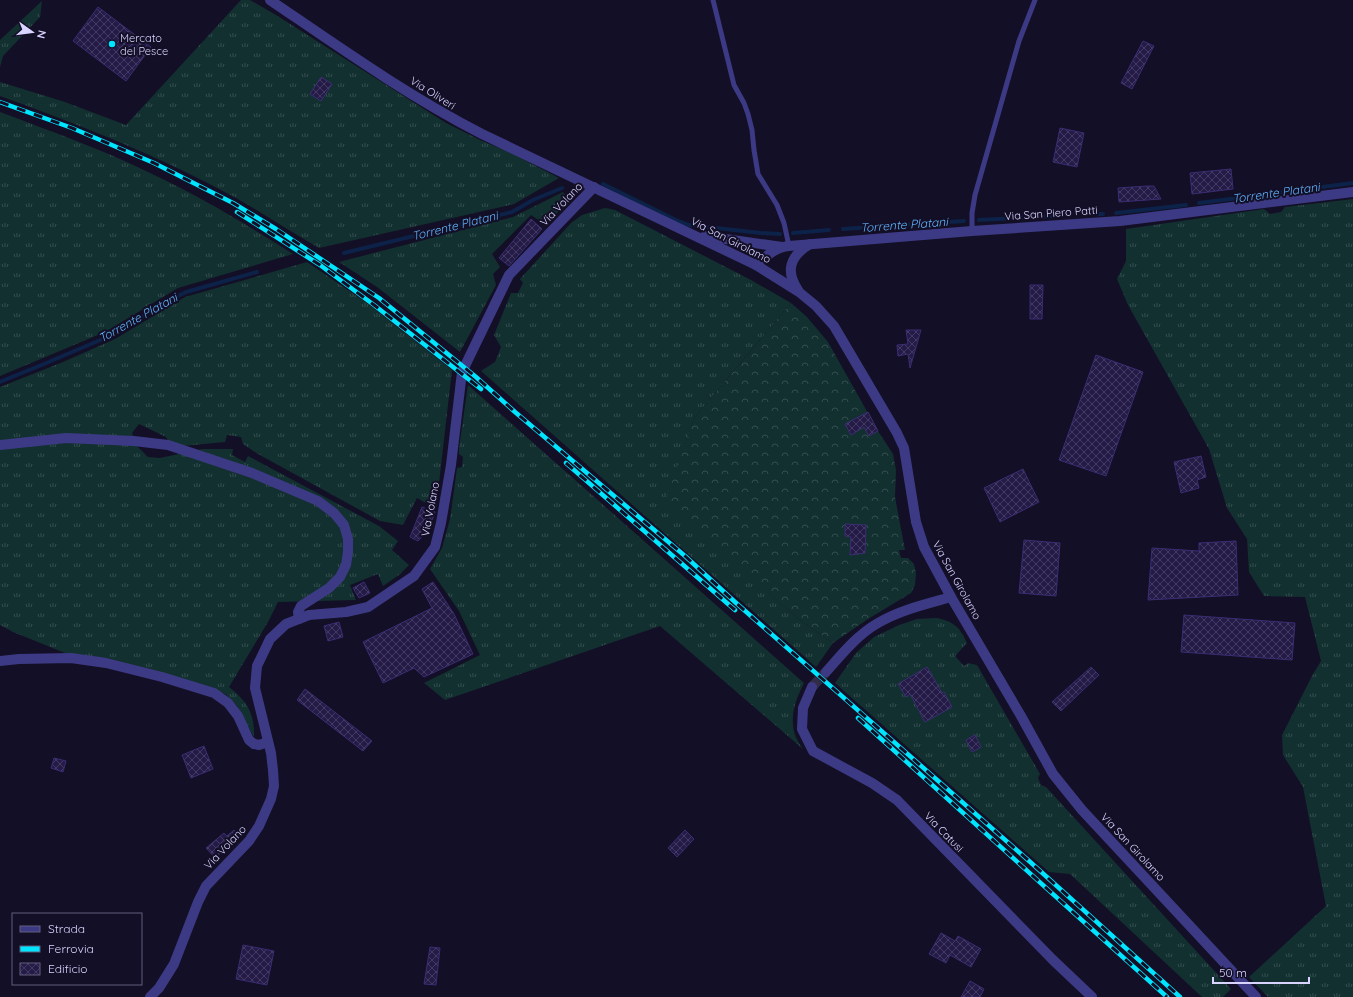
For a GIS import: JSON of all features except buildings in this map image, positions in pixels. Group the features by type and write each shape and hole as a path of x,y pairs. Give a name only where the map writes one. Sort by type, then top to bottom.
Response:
{"street":[{"name":"Via Oliveri","path":"270,0 375,71 450,117 482,134 594,187"},
{"name":"Via San Girolamo","path":"594,187 756,265 799,292 816,306 834,326 898,432 904,448 916,522 924,547 951,597 1021,716 1053,774 1082,810 1256,997"},
{"name":"Via Volano","path":"150,997 159,988 174,964 198,902 206,886 249,841 267,812 274,786 273,770 255,688 257,666 270,639 286,624 309,615 346,612 368,607 414,576 435,546 441,523 451,465 462,372 509,275 594,187"},
{"name":"Via San Piero Patti","path":"756,265 768,254 785,246 1120,221 1353,192"},
{"path":"694,235 785,246"},
{"path":"799,292 790,274 791,265 795,256 802,249 811,244"},
{"path":"0,445 66,438 168,444 252,473 318,501 334,513 344,525 348,539 346,565 340,577 329,588 301,606 298,612 299,619"},
{"path":"826,672 854,641 878,623 907,610 951,597"},
{"path":"0,661 19,658 71,658 106,663 162,677 214,693 228,703 238,716 249,740 254,744 260,745 268,742"},
{"name":"Via Catusi","path":"812,687 803,708 802,729 814,751 872,782 897,800 1092,997"}],"lane":[{"path":"713,0 734,85 748,114 752,130 758,174 777,205 784,223 785,246"},
{"path":"972,231 972,213 975,195 1019,41 1035,0"}],"green space":[{"path":"241,0 250,0 276,15 446,123 511,153 559,178 514,204 319,248 236,198 150,155 60,118 0,96 0,82 65,102 126,125"},
{"path":"42,1 40,17 3,56 0,67 0,40"},
{"path":"0,112 57,133 132,164 187,191 223,211 293,254 178,288 105,332 0,376"},
{"path":"563,192 569,200 546,225 531,215 492,254 500,267 493,274 496,285 460,352 377,287 339,262 513,217"},
{"path":"1353,199 1353,997 1268,997 1249,977 1326,906 1303,787 1283,755 1282,735 1321,661 1305,597 1264,596 1249,572 1247,539 1227,508 1209,449 1128,305 1117,279 1126,261 1126,229 1264,209 1270,214 1281,212 1285,207"},
{"path":"605,208 615,210 751,280 791,303 694,418 667,498 797,618 833,643 816,667 481,371 495,362 501,347 494,335 511,293 518,293 523,283 520,279 571,223 582,215"},
{"path":"307,262 367,303 452,370 436,509 417,498 403,525 380,521 258,454 243,444 241,437 227,435 225,442 172,447 166,437 139,424 132,433 136,445 148,457 160,458 202,449 233,449 232,455 245,462 248,456 379,526 398,541 392,550 409,565 399,575 383,586 378,574 350,585 356,600 278,602 268,622 229,687 241,697 249,709 253,721 254,737 237,706 225,694 155,671 70,655 13,632 0,625 0,387 115,339 185,297"},
{"path":"791,303 807,317 828,342 878,431 893,454 896,470 895,497 905,550 899,550 901,558 908,558 914,564 916,573 915,585 911,593 868,619 833,643 797,618 666,499 694,418"},
{"path":"468,385 804,683 798,695 793,714 793,728 795,735 803,749 660,626 445,700 424,683 480,655 459,611 430,569 442,548 450,519 457,468 462,467 463,457 459,454 459,448"},
{"path":"937,618 952,623 962,633 967,643 955,656 964,666 968,663 977,665 1040,774 1038,778 1041,785 1046,787 1231,989 1223,997 1202,997 1070,874 1049,872 835,683 856,653 874,637 899,625 917,619"}],"waterway":[{"name":"Torrente Platani","path":"1199,203 1353,183"},
{"name":"Torrente Platani","path":"603,184 689,225 780,234"},
{"name":"Torrente Platani","path":"344,253 512,212 533,200 562,188"},
{"name":"Torrente Platani","path":"1116,213 1186,205"},
{"name":"Torrente Platani","path":"1085,214 1103,214"},
{"name":"Torrente Platani","path":"979,220 1053,216"},
{"name":"Torrente Platani","path":"843,229 964,221"},
{"name":"Torrente Platani","path":"793,233 829,230"},
{"name":"Torrente Platani","path":"0,382 112,335 166,302 186,292 257,272"}],"tunnel":[{"path":"812,687 826,672"}],"railway":[{"path":"0,102 72,128 154,163 233,203 276,229 379,298 476,377 515,412 685,556 1180,997"},
{"path":"237,212 320,265 374,305 481,389"},
{"path":"566,463 735,610"},
{"path":"858,718 1167,997"}],"place":[{"name":"Mercato del Pesce","path":"112,44"}]}
